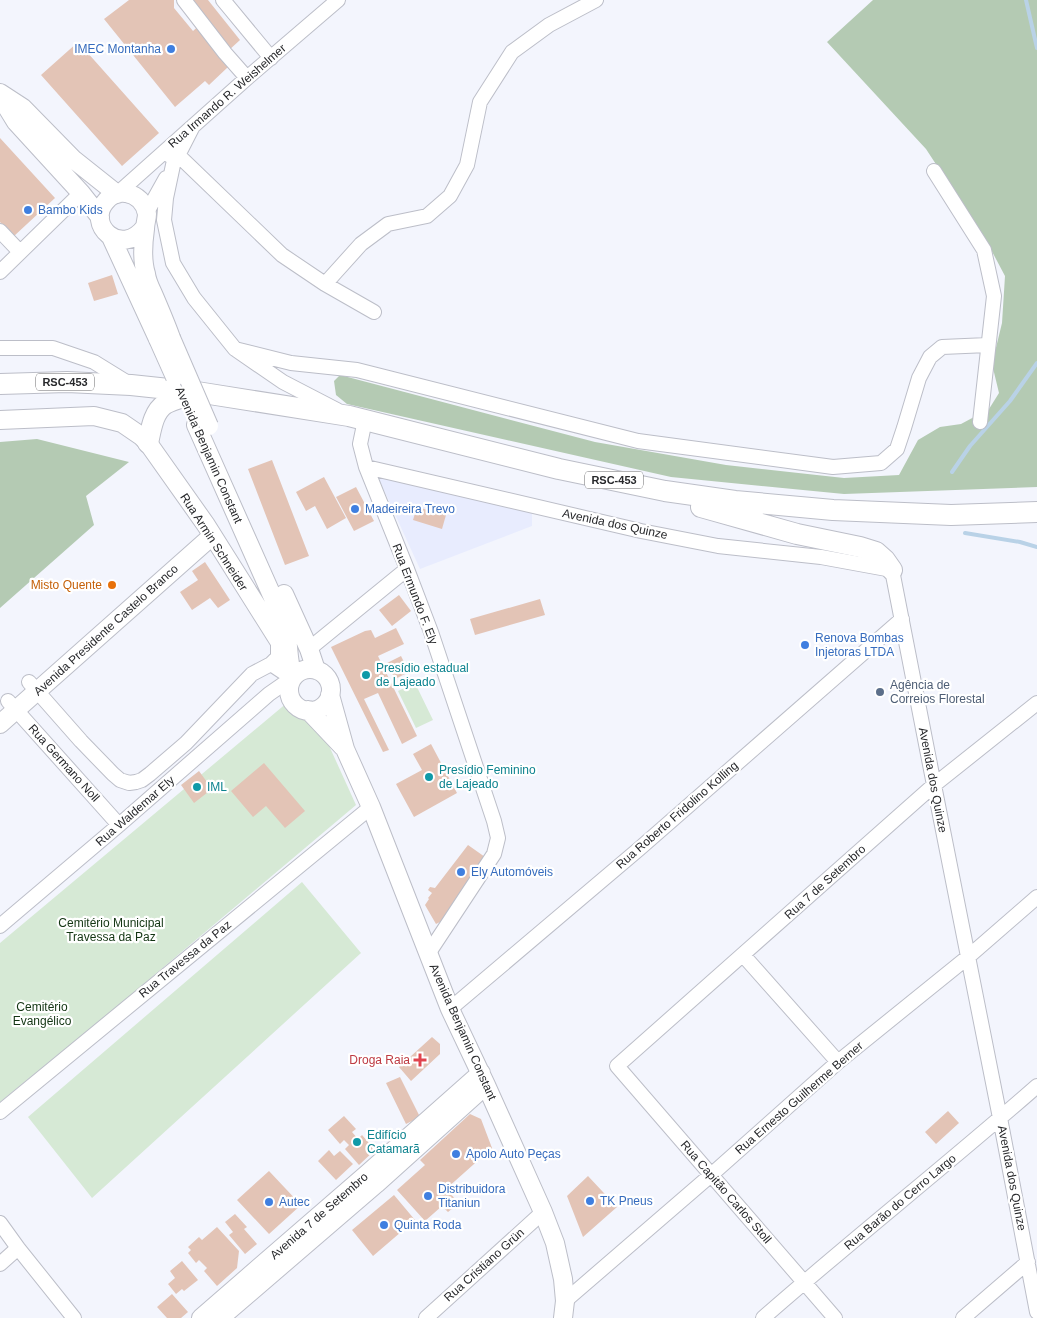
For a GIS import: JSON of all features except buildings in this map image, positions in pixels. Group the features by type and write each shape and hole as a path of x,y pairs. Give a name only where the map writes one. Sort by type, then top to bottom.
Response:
{"highway":[{"name":"RSC-453","path":"0,384 68,382 131,385 197,392 357,418 559,469 665,491 734,501 832,510 951,515 1037,512"},
{"path":"148,443 154,418 160,409 165,404 197,392"},
{"path":"665,491 699,507 797,534 876,552 886,560 892,570"}],"main road":[{"path":"0,94 16,122 67,166 117,194"},
{"path":"67,166 81,193 100,217"},
{"path":"117,194 132,195 144,205 146,220 140,234 134,238 118,240 105,232 101,225 100,217 104,203 110,197 117,194"},
{"name":"Avenida Benjamin Constant","path":"146,220 143,254 145,274 165,339"},
{"name":"Avenida Benjamin Constant","path":"111,237 165,339 282,618 287,636 292,678"},
{"name":"Rua Armin Schneider","path":"0,420 94,416 122,423 141,436 148,443 209,530 289,658"},
{"name":"Avenida Benjamin Constant","path":"202,426 309,649 316,670"},
{"name":"Avenida Presidente Castelo Branco","path":"0,724 8,706 34,686 209,530"},
{"path":"306,669 316,670 328,680 330,695 324,705 319,708 308,710 300,708 289,695 289,686 292,678 306,669"},
{"name":"Avenida Benjamin Constant","path":"330,695 345,749 371,807 450,1009 543,1212 555,1243 563,1279 564,1310"},
{"name":"Avenida Benjamin Constant","path":"308,710 345,749"},
{"name":"Avenida 7 de Setembro","path":"201,1318 303,1238 483,1079"},
{"name":"Avenida 7 de Setembro","path":"220,1318 303,1238"}],"street":[{"path":"184,0 247,78"},
{"path":"223,0 270,58"},
{"name":"Rua Irmando R. Weishelmer","path":"117,194 338,0"},
{"path":"325,284 362,244 388,224 427,216 450,196 467,165 480,102 512,52 549,25 596,0"},
{"path":"169,246 146,220 193,126"},
{"path":"159,156 176,160 282,255 325,284 374,312"},
{"path":"176,160 166,198 164,220 173,263 194,298 235,349 283,382 357,418"},
{"path":"934,171 984,250 994,296 980,422"},
{"path":"0,272 81,193"},
{"path":"0,231 20,252"},
{"path":"235,349 290,363 357,370 638,440 833,467 880,464 897,449 919,378 930,357 942,347 988,345"},
{"path":"0,348 53,348 94,362 131,385"},
{"name":"Rua Ermundo F. Ely","path":"357,418 360,444 366,468 431,632 498,838 494,854 428,954"},
{"name":"Avenida dos Quinze","path":"366,468 641,531 718,546 822,556 892,570 1037,1312"},
{"path":"309,649 407,569"},
{"name":"Rua Roberto Fridolino Kolling","path":"450,1009 639,849 902,619"},
{"path":"34,686 81,741 113,774 120,780 129,783 136,782 150,774 186,743 252,674 272,664 278,657 278,642"},
{"path":"272,664 292,678"},
{"name":"Rua Waldemar Ely","path":"0,926 269,694 292,678"},
{"name":"Rua 7 de Setembro","path":"617,1066 934,785 1037,703"},
{"name":"Rua Germano Noll","path":"8,706 119,825"},
{"name":"Rua Travessa da Paz","path":"0,1112 371,807"},
{"name":"Rua Ernesto Guilherme Berner","path":"564,1310 838,1062 968,957 1037,898"},
{"path":"743,955 838,1062"},
{"name":"Rua Capitão Carlos Stoll","path":"617,1066 835,1318"},
{"name":"Rua Barão do Cerro Largo","path":"762,1318 1037,1086"},
{"name":"Rua Cristiano Grün","path":"426,1318 543,1212"},
{"path":"0,1223 74,1318"},
{"path":"0,1264 18,1248"},
{"path":"963,1318 1028,1262"}],"shaded area":[{"path":"377,475 532,511 532,526 420,569"}],"green space":[{"path":"873,0 1037,0 1037,487 844,494 671,477 347,404 336,395 334,381 340,375 595,442 726,465 844,478 899,475 918,440 940,427 961,424 989,409 999,393 992,364 1002,323 1005,276 987,242 926,149 827,42"},
{"path":"37,439 129,462 86,496 94,525 0,608 0,442"},
{"path":"415,683 433,720 416,728 398,691"},
{"name":"Cemitério Municipal Travessa da Paz","path":"288,702 326,739 356,805 102,1019 0,1102 0,943"},
{"path":"302,882 361,953 92,1198 28,1117"}],"waterway":[{"path":"1026,0 1037,48"},
{"path":"952,472 970,446 1010,401 1037,363"},
{"path":"965,533 1020,542 1037,547"}],"place":[{"name":"IMEC Montanha","path":"171,49"},
{"name":"Bambo Kids","path":"28,210"},
{"name":"Madeireira Trevo","path":"355,509"},
{"name":"Misto Quente","path":"112,585"},
{"name":"Renova Bombas Injetoras LTDA","path":"805,645"},
{"name":"Presídio estadual de Lajeado","path":"366,675"},
{"name":"Agência de Correios Florestal","path":"880,692"},
{"name":"Presídio Feminino de Lajeado","path":"429,777"},
{"name":"IML","path":"197,787"},
{"name":"Ely Automóveis","path":"461,872"},
{"name":"Droga Raia","path":"420,1060"},
{"name":"Edifício Catamarã","path":"357,1142"},
{"name":"Apolo Auto Peças","path":"456,1154"},
{"name":"Distribuidora Titaniun","path":"428,1196"},
{"name":"TK Pneus","path":"590,1201"},
{"name":"Autec","path":"269,1202"},
{"name":"Quinta Roda","path":"384,1225"}],"park label":[{"name":"Cemitério Evangélico","path":"42,1014"}]}
